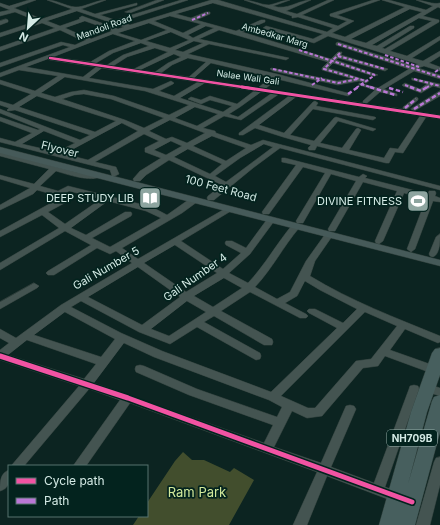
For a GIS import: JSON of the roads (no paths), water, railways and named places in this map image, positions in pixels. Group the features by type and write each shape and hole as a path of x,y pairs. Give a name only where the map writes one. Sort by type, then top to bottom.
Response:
{"highway":[{"name":"NH709B","path":"406,525 404,499 419,412 434,370 439,346"},
{"name":"NH709B","path":"388,525 404,499 440,401"}],"main road":[{"name":"Flyover","path":"0,146 101,173"},
{"name":"Flyover","path":"0,150 76,170 115,174"},
{"name":"100 Feet Road","path":"101,173 228,209 271,216"},
{"name":"100 Feet Road","path":"115,174 211,198 440,263"},
{"name":"100 Feet Road","path":"330,232 379,241 437,255"}],"street":[{"path":"0,6 15,0"},
{"path":"8,8 34,0"},
{"path":"49,3 66,3 85,0"},
{"path":"0,35 104,0"},
{"path":"87,12 128,0"},
{"path":"96,16 146,0"},
{"path":"107,19 162,0"},
{"path":"115,22 186,0"},
{"path":"228,0 335,29"},
{"path":"246,0 293,17"},
{"path":"275,0 281,2"},
{"path":"260,9 288,0"},
{"path":"292,0 316,7"},
{"path":"276,10 287,10 309,0"},
{"path":"284,22 332,0"},
{"path":"321,79 273,69 286,58 323,35 351,21 332,15 378,0"},
{"path":"384,0 440,16"},
{"path":"418,0 439,5"},
{"path":"209,1 274,24 346,39 418,66 440,77"},
{"path":"209,1 284,22 323,35"},
{"name":"Mandoli Road","path":"0,75 129,27 209,1"},
{"path":"343,19 359,12 392,2"},
{"path":"49,3 68,13 154,46 184,55 312,85 346,96 362,82"},
{"path":"66,3 77,9 129,27"},
{"path":"365,47 417,16 439,5"},
{"path":"0,6 15,10 92,42"},
{"path":"346,39 408,7"},
{"path":"0,14 15,10"},
{"path":"192,20 208,13"},
{"name":"Ambedkar Marg","path":"169,14 249,37 336,57 375,75 362,82"},
{"path":"386,51 437,21 417,16"},
{"path":"0,49 86,19"},
{"path":"236,33 263,20"},
{"path":"0,23 6,21"},
{"path":"149,21 192,39 286,58"},
{"path":"182,36 206,24"},
{"path":"249,37 274,24"},
{"path":"79,37 107,27"},
{"path":"378,48 412,27"},
{"path":"137,69 192,39 218,28"},
{"path":"266,28 314,41"},
{"path":"94,62 104,54 170,31"},
{"path":"221,46 242,35"},
{"path":"408,58 440,38"},
{"path":"0,65 63,43 76,47"},
{"path":"158,72 184,55 207,43"},
{"path":"338,44 418,66 439,70"},
{"path":"12,45 19,48"},
{"path":"110,66 125,56 154,46"},
{"path":"365,47 378,48 408,58 418,66"},
{"path":"25,51 49,58 204,81 238,106"},
{"path":"364,102 382,88 418,66 433,60 440,53"},
{"path":"385,70 336,57 324,69 382,88 395,95"},
{"name":"Nalae Wali Gali","path":"49,58 94,62 110,66 262,88 346,96 364,102 440,113"},
{"path":"192,77 210,61"},
{"path":"84,79 102,65"},
{"path":"19,68 155,91 201,102 218,91 262,88 295,95 440,116"},
{"path":"312,85 327,74 334,76 329,81 339,83 343,80 362,82"},
{"path":"2,113 38,93 63,76"},
{"path":"200,128 238,106 277,76"},
{"path":"440,81 417,78 440,86"},
{"path":"178,97 204,81"},
{"path":"0,82 57,99 121,121 165,141"},
{"path":"155,91 171,83"},
{"path":"382,88 421,91 432,84"},
{"path":"57,99 73,93 88,92 112,97 213,132 252,148"},
{"path":"178,97 194,105 239,120 278,92"},
{"path":"414,109 440,93"},
{"path":"241,134 295,95"},
{"path":"285,136 312,107 318,98"},
{"path":"405,108 416,99"},
{"path":"0,103 95,134"},
{"path":"90,162 144,131 194,105"},
{"path":"312,107 373,118"},
{"path":"2,113 46,128 78,142"},
{"path":"254,125 314,144 386,161 393,150 400,151 425,114"},
{"path":"0,119 37,132"},
{"path":"307,155 314,144 336,120 373,129"},
{"path":"57,154 121,121"},
{"path":"16,144 46,128"},
{"path":"344,151 358,130"},
{"path":"137,179 143,173 213,132"},
{"path":"227,164 172,139 148,150 227,185"},
{"name":"100 Feet Road","path":"0,140 90,162 113,169 115,174"},
{"path":"210,178 227,164 263,142 307,155 437,187 431,198 411,249"},
{"path":"211,198 256,161 277,147"},
{"name":"100 Feet Road","path":"0,154 79,175 101,173"},
{"path":"285,160 440,200"},
{"name":"Gali Number 4","path":"143,330 187,296 223,274 247,252 271,216 300,165"},
{"path":"0,208 22,197 36,187 55,168"},
{"path":"277,303 294,294 313,257 330,232 366,170"},
{"path":"80,297 143,330 170,340 197,324 249,288 298,223 329,172"},
{"path":"0,234 69,196 2,179"},
{"path":"60,194 68,188 149,208 167,218"},
{"path":"379,241 401,191"},
{"path":"0,267 65,228 107,198"},
{"path":"42,211 65,228 109,251 167,218 194,200"},
{"name":"Gali Number 5","path":"0,356 64,306 228,209"},
{"path":"85,239 128,214"},
{"path":"437,255 440,237"},
{"path":"175,241 223,274 277,303 308,313 345,328"},
{"path":"229,243 247,252"},
{"path":"50,273 96,245"},
{"path":"116,248 187,296 268,342"},
{"path":"304,275 309,280 323,288 364,308 404,324 439,346"},
{"path":"0,306 34,286"},
{"path":"64,306 122,338 158,354 273,397 307,413 318,413 360,364 374,363 404,324"},
{"path":"273,397 364,308"},
{"path":"197,324 256,356"},
{"path":"0,333 16,343"},
{"path":"27,336 103,362"},
{"path":"18,465 86,385 122,338"},
{"path":"383,351 434,370"},
{"path":"0,356 128,398 404,499"},
{"path":"140,368 193,392 281,423"},
{"path":"378,489 427,390"},
{"path":"80,465 128,398"},
{"path":"268,449 289,405"},
{"path":"300,525 350,409"},
{"path":"423,525 440,462"},
{"path":"0,486 8,476"}],"place":[{"name":"DEEP STUDY LIB","path":"150,198"},
{"name":"DIVINE FITNESS","path":"418,201"}],"park label":[{"name":"Ram Park","path":"197,492"}]}
